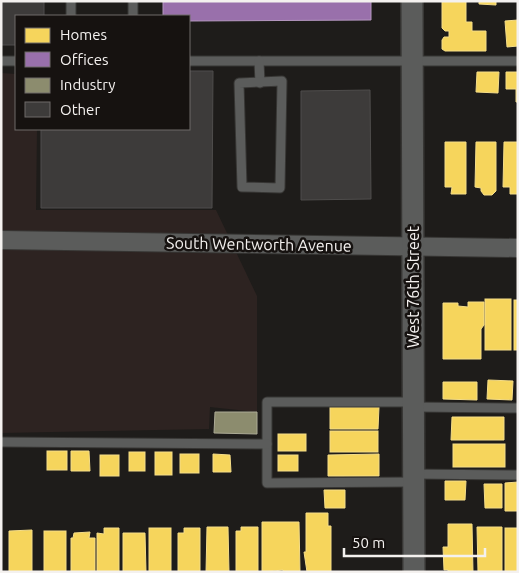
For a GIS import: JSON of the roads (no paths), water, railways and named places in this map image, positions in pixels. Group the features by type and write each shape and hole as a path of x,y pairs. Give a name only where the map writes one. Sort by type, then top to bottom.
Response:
{"street":[{"name":"West 76th Street","path":"412,1 414,572"},
{"name":"South Wentworth Avenue","path":"1,240 518,248"}],"lane":[{"path":"71,1 71,15"},
{"path":"132,15 133,1"},
{"path":"259,60 260,83"},
{"path":"1,61 15,61"},
{"path":"190,61 518,61"},
{"path":"282,81 280,188 242,187 239,83 260,83 282,81"},
{"path":"518,408 267,402 267,483 518,475"},
{"path":"1,442 267,444"}]}
